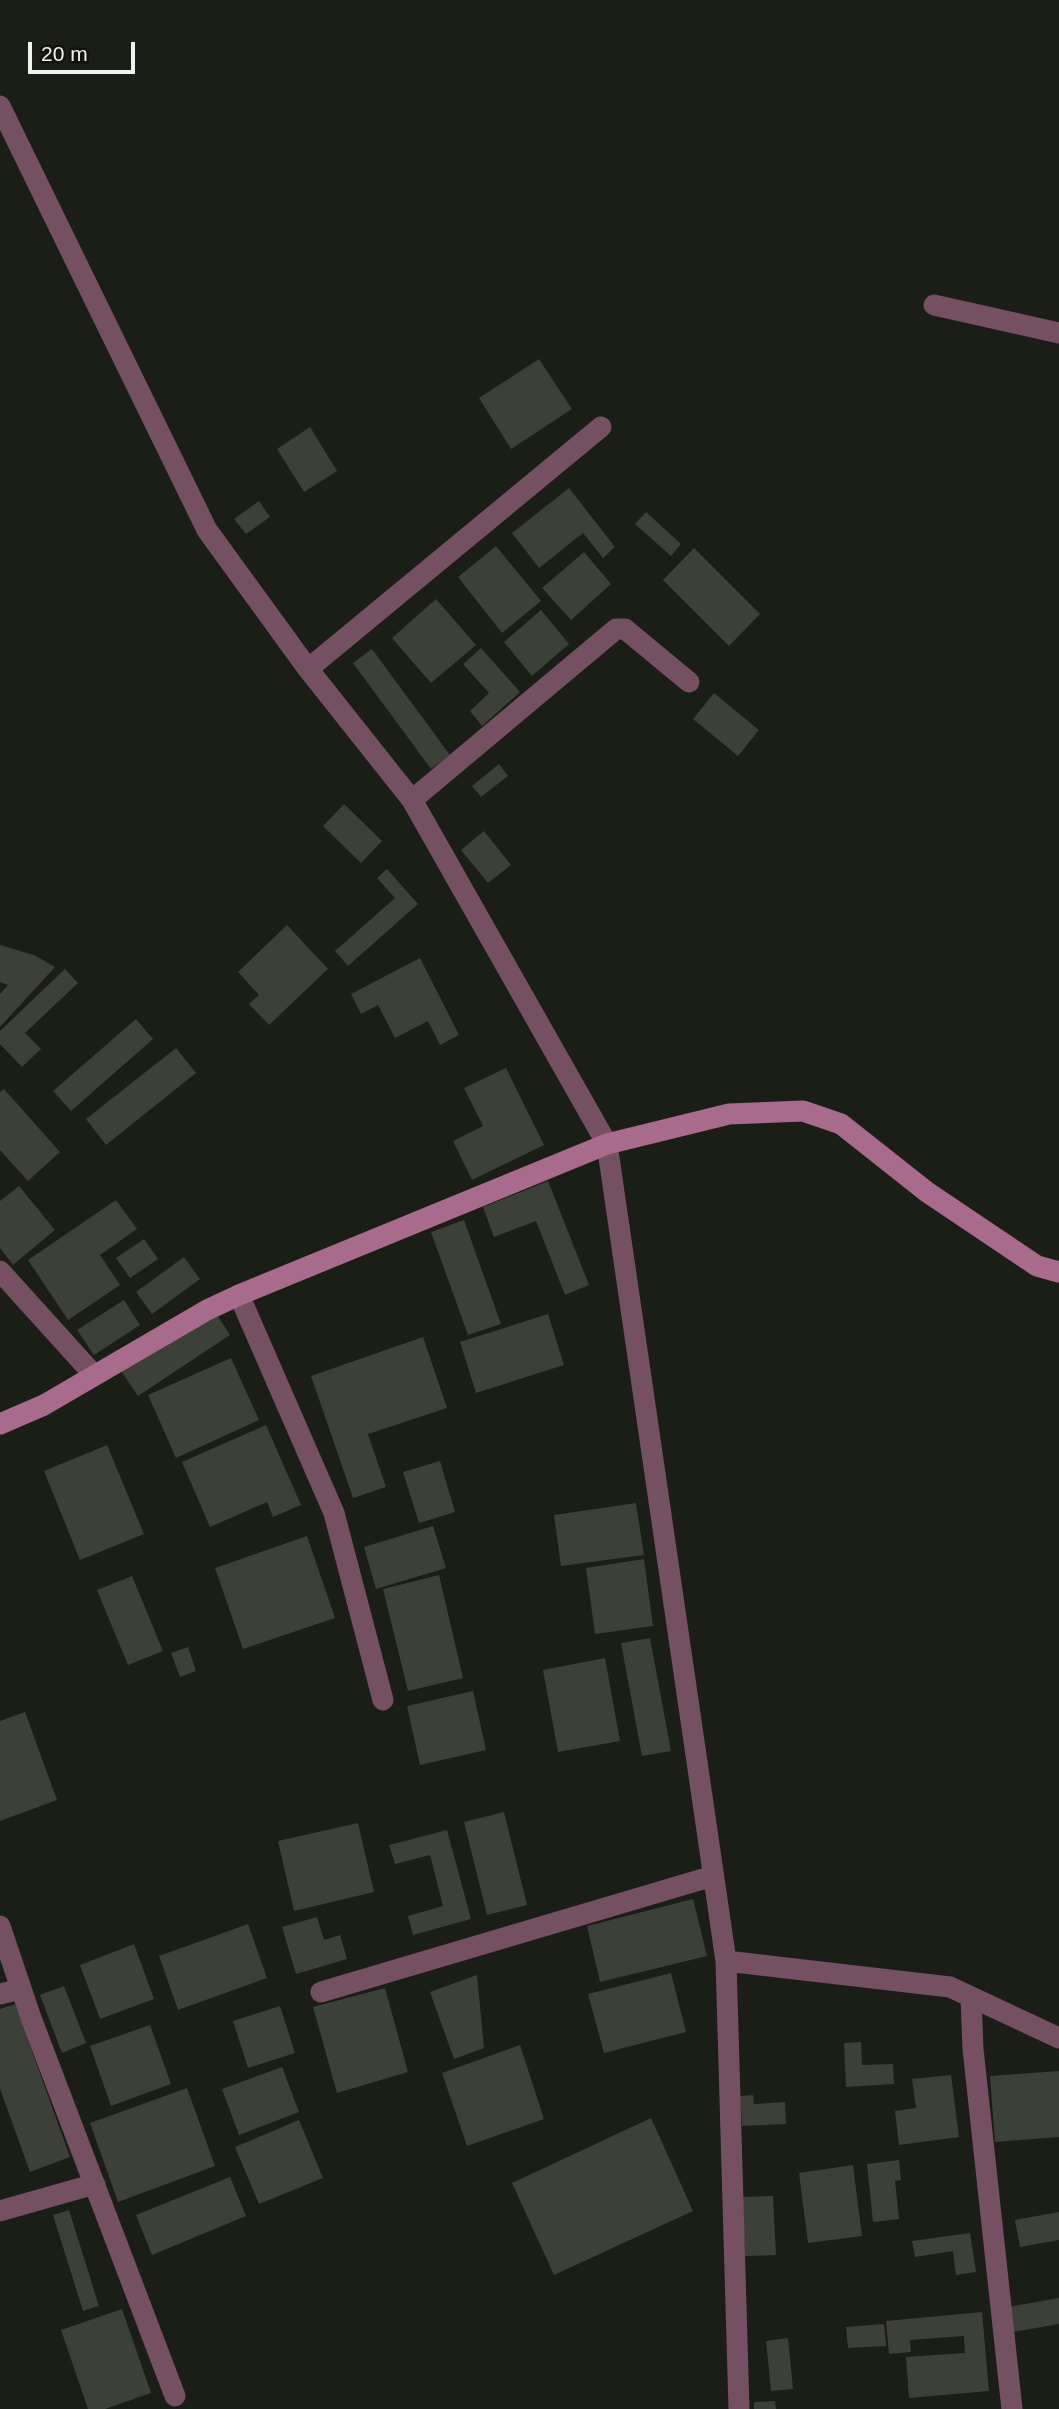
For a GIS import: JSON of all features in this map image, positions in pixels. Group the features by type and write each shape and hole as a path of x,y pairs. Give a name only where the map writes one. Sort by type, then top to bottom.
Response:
{"street":[{"path":"0,106 207,530 308,669 412,800 607,1144 726,1961 739,2409"},
{"path":"934,305 1059,333"},
{"path":"308,669 601,427"},
{"path":"412,800 616,629 625,629 690,682"},
{"path":"0,1424 44,1405 207,1310 239,1295 607,1144 729,1114 803,1111 841,1124 938,1199 1037,1266 1059,1272"},
{"path":"0,1271 93,1376"},
{"path":"239,1295 334,1513 383,1700"},
{"path":"321,1992 713,1876"},
{"path":"0,1926 175,2396"},
{"path":"726,1961 950,1987 1059,2038"},
{"path":"0,1994 22,1989"},
{"path":"971,1997 972,2049 1012,2409"},
{"path":"0,2211 94,2184"}],"building":[{"path":"539,359 572,409 511,449 479,398"},
{"path":"310,427 337,471 304,492 277,449"},
{"path":"569,488 615,547 603,558 583,533 539,568 512,533"},
{"path":"259,501 270,517 246,534 234,519"},
{"path":"646,512 681,544 671,556 635,524"},
{"path":"496,546 541,601 502,633 458,577"},
{"path":"694,548 760,614 729,646 663,580"},
{"path":"584,552 611,584 571,620 542,588"},
{"path":"436,599 476,645 431,683 392,638"},
{"path":"541,610 569,644 532,676 504,642"},
{"path":"481,648 520,692 482,726 470,711 489,693 463,664"},
{"path":"372,649 450,755 431,769 353,663"},
{"path":"714,693 759,730 738,756 693,719"},
{"path":"499,764 508,776 481,797 472,786"},
{"path":"344,804 382,841 361,863 323,826"},
{"path":"484,831 511,865 488,883 461,850"},
{"path":"387,869 418,904 348,966 335,951 395,898 377,878"},
{"path":"287,925 328,969 269,1025 249,1004 259,995 238,972"},
{"path":"0,945 34,955 55,967 0,1027 0,994 8,985 0,982"},
{"path":"420,958 459,1035 440,1045 428,1021 395,1038 378,1005 361,1014 351,994"},
{"path":"65,969 78,983 25,1033 41,1049 22,1067 0,1044 0,1031"},
{"path":"136,1019 153,1039 71,1111 53,1091"},
{"path":"176,1048 196,1073 106,1145 86,1119"},
{"path":"506,1068 544,1145 472,1180 453,1141 483,1126 464,1088"},
{"path":"4,1089 60,1152 28,1181 0,1150 0,1092"},
{"path":"548,1181 589,1285 565,1295 536,1221 494,1237 483,1207"},
{"path":"19,1186 55,1230 13,1265 0,1248 0,1201"},
{"path":"116,1200 137,1229 100,1255 120,1285 68,1320 28,1260"},
{"path":"464,1220 501,1324 468,1335 431,1232"},
{"path":"144,1239 158,1259 130,1278 116,1258"},
{"path":"184,1257 200,1279 152,1314 136,1292"},
{"path":"124,1300 140,1325 94,1355 77,1330"},
{"path":"213,1309 230,1335 138,1396 121,1371"},
{"path":"548,1314 564,1365 476,1393 460,1342"},
{"path":"423,1337 447,1408 368,1434 386,1487 353,1498 311,1376"},
{"path":"231,1358 259,1420 176,1458 148,1395"},
{"path":"266,1425 301,1505 273,1517 267,1502 210,1527 182,1462"},
{"path":"107,1445 144,1534 80,1560 44,1471"},
{"path":"440,1461 455,1512 419,1523 403,1472"},
{"path":"636,1503 644,1555 561,1566 554,1515"},
{"path":"433,1526 446,1568 376,1589 364,1547"},
{"path":"307,1536 335,1618 243,1649 215,1568"},
{"path":"644,1559 653,1626 595,1634 586,1568"},
{"path":"439,1575 463,1678 408,1691 383,1589"},
{"path":"132,1576 163,1651 128,1665 97,1590"},
{"path":"650,1638 671,1751 642,1756 621,1643"},
{"path":"188,1647 196,1671 180,1677 171,1653"},
{"path":"605,1658 620,1741 558,1752 543,1670"},
{"path":"473,1691 486,1750 420,1765 407,1706"},
{"path":"25,1712 57,1800 0,1821 0,1721"},
{"path":"504,1812 527,1905 487,1915 464,1822"},
{"path":"358,1823 374,1892 294,1911 278,1841"},
{"path":"447,1830 471,1919 413,1935 408,1916 443,1906 430,1855 395,1864 389,1845"},
{"path":"693,1899 707,1956 600,1982 587,1926"},
{"path":"317,1917 324,1940 340,1935 347,1959 296,1974 282,1927"},
{"path":"248,1924 267,1978 178,2010 159,1956"},
{"path":"134,1944 154,1999 100,2019 80,1965"},
{"path":"671,1973 686,2032 604,2053 588,1994"},
{"path":"477,1975 484,2048 454,2059 430,1992"},
{"path":"64,1986 86,2043 62,2053 40,1995"},
{"path":"385,1988 408,2072 337,2093 313,2007"},
{"path":"15,2004 70,2157 30,2172 0,2089 0,2009"},
{"path":"280,2006 295,2053 248,2068 233,2021"},
{"path":"150,2025 171,2084 111,2106 90,2046"},
{"path":"861,2042 862,2065 893,2064 894,2084 846,2087 844,2043"},
{"path":"520,2045 544,2119 467,2146 442,2073"},
{"path":"282,2067 299,2112 239,2135 222,2089"},
{"path":"1059,2071 1059,2137 995,2142 990,2076"},
{"path":"951,2075 959,2137 899,2145 895,2111 916,2108 912,2079"},
{"path":"187,2088 215,2166 118,2202 90,2123"},
{"path":"753,2095 754,2104 785,2102 786,2124 742,2126 740,2096"},
{"path":"651,2118 693,2211 554,2275 512,2183"},
{"path":"299,2120 323,2178 259,2204 235,2147"},
{"path":"899,2160 901,2180 895,2181 899,2219 873,2222 867,2164"},
{"path":"853,2165 862,2236 808,2243 799,2173"},
{"path":"230,2177 246,2216 152,2255 136,2215"},
{"path":"773,2196 776,2255 745,2256 742,2197"},
{"path":"69,2210 99,2306 83,2311 53,2215"},
{"path":"1059,2212 1059,2240 1020,2247 1015,2220"},
{"path":"970,2233 976,2272 956,2275 953,2251 915,2257 912,2241"},
{"path":"1059,2298 1059,2324 1013,2332 1008,2307"},
{"path":"122,2309 151,2393 105,2409 88,2409 61,2330"},
{"path":"982,2312 989,2391 909,2398 906,2357 965,2353 964,2336 910,2340 911,2352 889,2354 886,2321"},
{"path":"884,2324 886,2346 848,2348 846,2327"},
{"path":"788,2338 793,2389 771,2391 766,2341"},
{"path":"775,2401 776,2409 754,2409 754,2402"}]}
